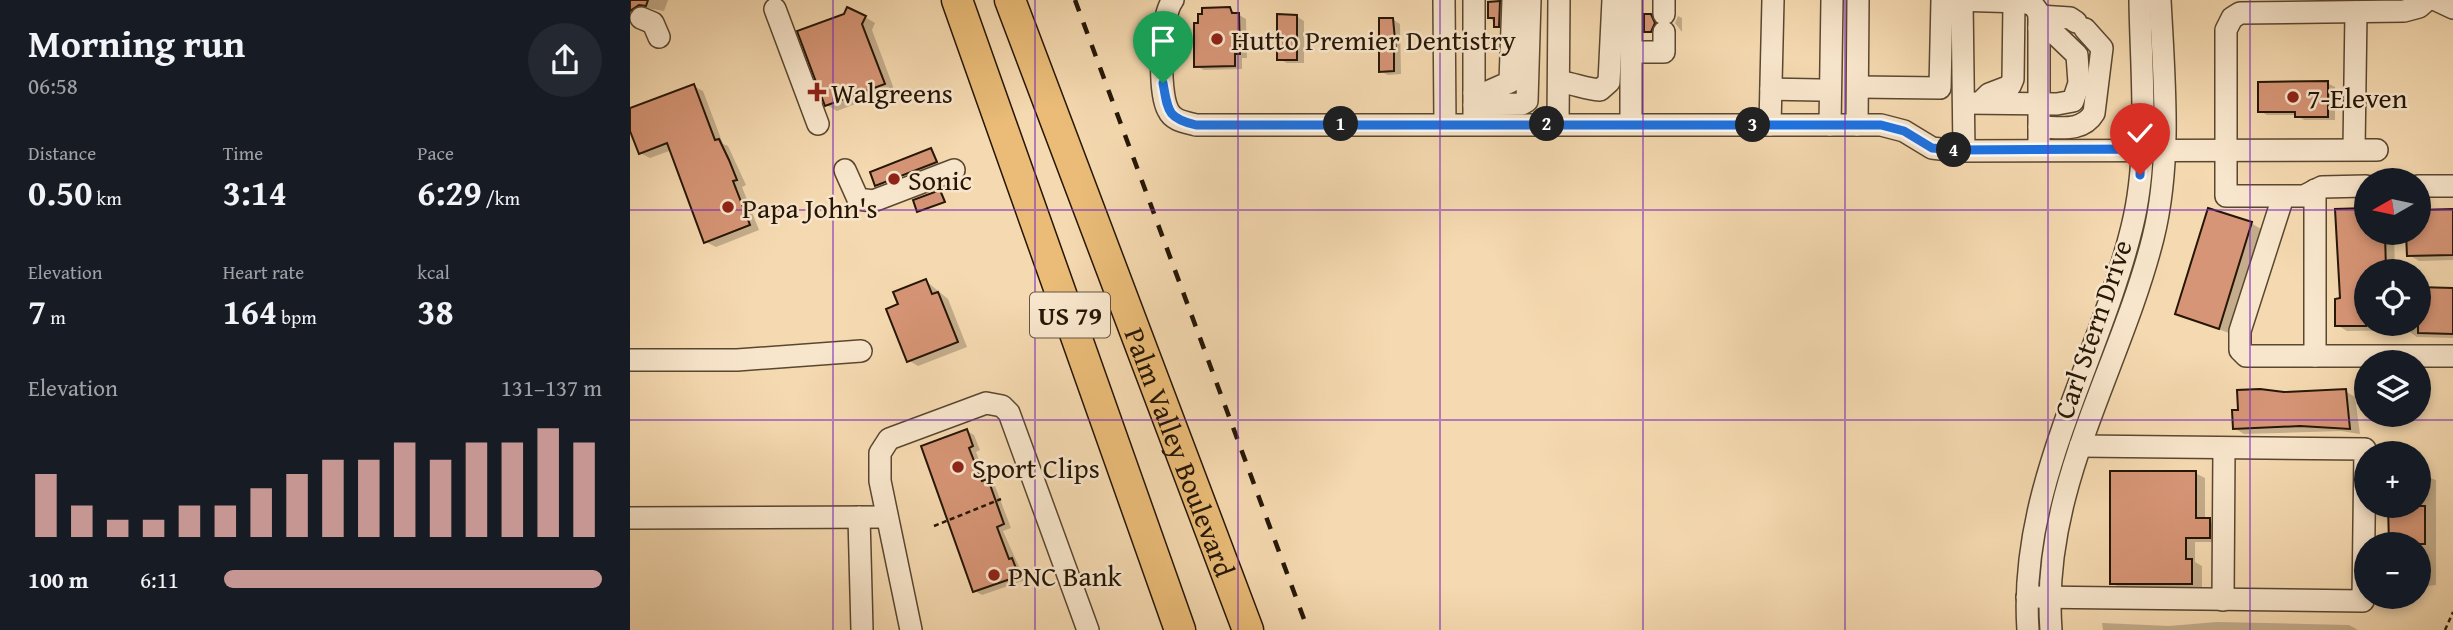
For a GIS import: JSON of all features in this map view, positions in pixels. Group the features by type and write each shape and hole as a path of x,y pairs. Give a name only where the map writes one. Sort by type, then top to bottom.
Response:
{"highway":[{"name":"Palm Valley Boulevard","path":"957,0 1180,630"},
{"name":"Palm Valley Boulevard","path":"1010,0 1248,630"}],"street":[{"path":"1173,0 1164,21 1163,83 1167,110 1176,120 1196,125 1445,124 1510,82 1513,0"},
{"path":"1444,0 1445,124"},
{"path":"1474,0 1477,104"},
{"path":"1477,104 1527,102 1530,0"},
{"path":"1558,124 1565,83 1559,0"},
{"path":"1565,83 1581,89 1600,90 1609,82 1613,0"},
{"path":"1631,0 1631,124"},
{"path":"1770,125 1773,0"},
{"path":"1830,125 1832,0"},
{"path":"1857,125 1862,87 1858,0"},
{"path":"1862,87 1940,88 1945,3 1962,0 2033,5 2039,22 2039,150"},
{"path":"1962,0 1973,103 1964,150"},
{"name":"Carl Stern Drive","path":"2028,630 2030,555 2043,486 2126,250 2137,203 2141,149 2140,0"},
{"name":"Carl Stern Drive","path":"2051,630 2050,598 2056,529 2080,446 2147,258 2160,203 2164,149 2160,0"},
{"path":"2354,186 2322,187 2304,196 2226,196 2226,30 2232,18 2240,13 2404,11 2419,7 2427,0"},
{"path":"2435,0 2453,8"},
{"path":"1973,103 2010,86 2013,79 2014,2"},
{"path":"775,9 818,124"},
{"path":"2354,149 2356,12"},
{"path":"1632,52 1664,52 1664,15"},
{"path":"641,18 653,23 659,37"},
{"path":"2039,22 2070,18 2102,48 2094,113 2088,122 2080,126 2039,127"},
{"path":"1973,103 2066,104 2073,101 2079,83 2077,55 2069,44 2039,22"},
{"path":"1771,89 1819,90"},
{"path":"1477,104 1558,124 1891,126 1932,148 1964,150 2377,150"},
{"path":"845,170 858,199 873,201 954,170"},
{"path":"2431,186 2453,186"},
{"path":"2315,190 2315,356"},
{"path":"2283,197 2238,342 2240,350 2246,356 2453,356"},
{"path":"630,360 737,360 861,351"},
{"path":"911,630 878,465 884,444 889,439 986,403 1002,406 1009,413 1088,630"},
{"path":"2027,597 2363,601 2365,449 2080,446"},
{"path":"2223,600 2224,449"},
{"path":"859,517 862,630"},
{"path":"630,518 887,517"}],"path":[{"path":"934,526 1001,499"},
{"path":"2445,630 2453,612"}],"building":[{"path":"630,0 648,0 646,6 639,5 630,11"},
{"path":"1500,1 1499,27 1494,27 1494,18 1488,18 1488,2"},
{"name":"Walgreens","path":"847,7 866,16 862,24 885,84 825,106 797,31 844,14"},
{"name":"Hutto Premier Dentistry","path":"1230,7 1232,13 1239,13 1240,54 1235,54 1235,66 1194,67 1194,23 1198,23 1198,14 1202,14 1202,8"},
{"path":"1277,14 1297,15 1297,60 1277,60"},
{"path":"1644,14 1651,14 1655,23 1651,32 1644,32"},
{"path":"1379,18 1393,18 1396,51 1394,71 1379,72"},
{"name":"7-Eleven","path":"2328,81 2328,117 2295,117 2295,112 2258,112 2258,82"},
{"path":"694,84 715,140 719,139 737,180 733,181 750,225 704,243 667,143 639,154 630,131 630,108"},
{"path":"931,148 937,162 875,186 870,172"},
{"path":"940,190 945,202 917,212 913,200"},
{"path":"2208,208 2252,222 2219,329 2175,314"},
{"path":"2354,208 2354,245 2385,245 2386,259 2354,259 2354,326 2335,326 2335,299 2340,298 2335,209"},
{"path":"2453,209 2453,255 2407,256 2407,245 2431,245 2431,210"},
{"path":"926,279 932,294 938,292 958,342 907,362 886,309 898,304 893,292"},
{"path":"2431,287 2453,288 2453,334 2431,333"},
{"path":"2346,389 2350,429 2300,426 2233,429 2232,410 2238,410 2237,390 2284,392"},
{"path":"967,429 973,446 969,448 982,481 988,479 1004,524 997,527 1009,559 1012,558 1019,576 973,592 921,446"},
{"path":"2110,471 2196,471 2196,518 2210,518 2210,538 2186,538 2186,559 2192,559 2192,584 2110,584"},
{"path":"2388,518 2425,518 2425,532 2389,532"}],"railway":[{"path":"1075,0 1308,630"}],"place":[{"name":"Hutto Premier Dentistry","path":"1217,39"},
{"name":"Walgreens","path":"817,92"},
{"name":"7-Eleven","path":"2293,97"},
{"name":"Sonic","path":"894,179"},
{"name":"Papa John's","path":"728,207"},
{"name":"Sport Clips","path":"958,467"},
{"name":"PNC Bank","path":"994,575"}],"route":[{"path":"1163,83 1167,110 1176,120 1196,125 1881,125 1904,131 1932,148 2141,149 2140,175"}]}
